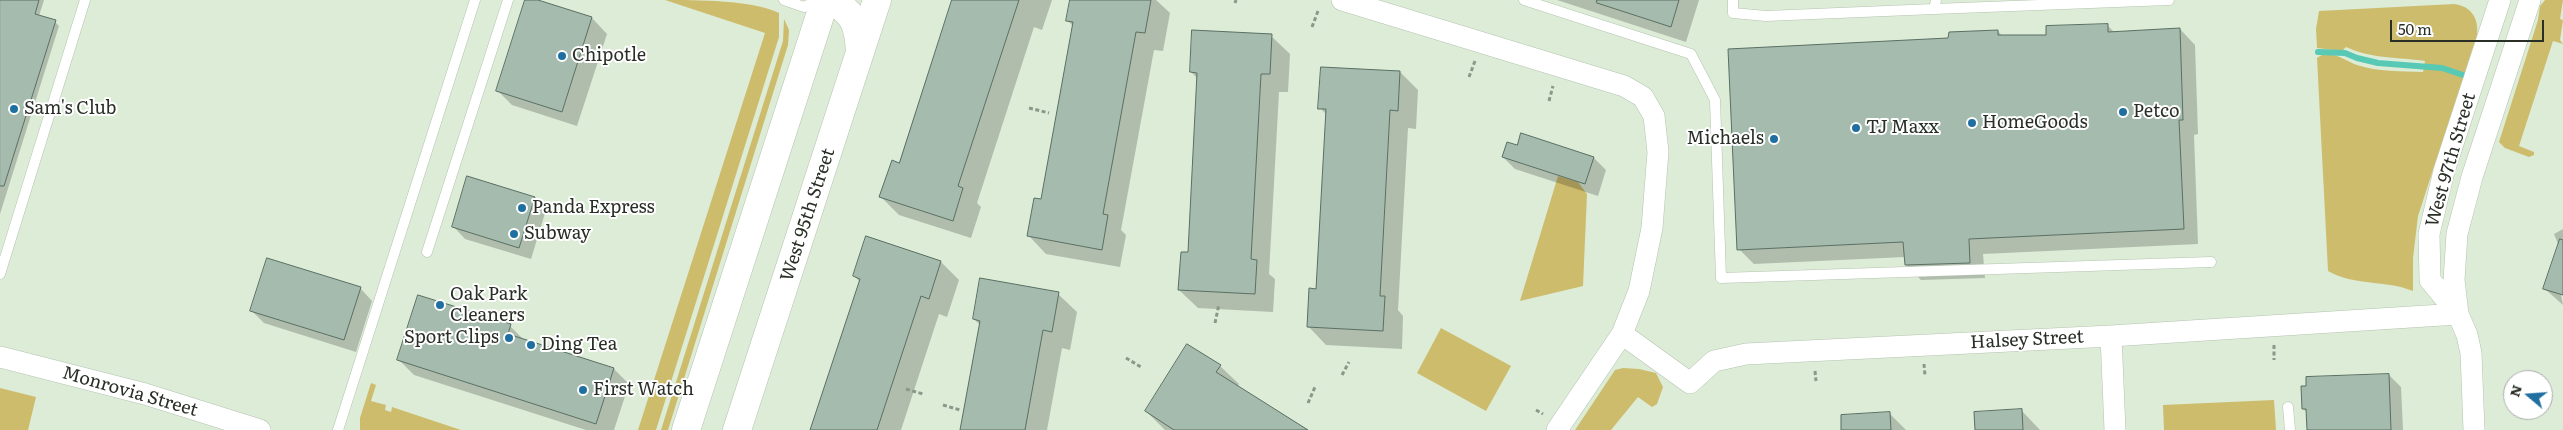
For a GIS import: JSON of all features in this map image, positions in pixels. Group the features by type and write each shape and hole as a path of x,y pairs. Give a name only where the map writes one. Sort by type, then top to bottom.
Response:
{"main road":[{"path":"686,430 825,0"},
{"path":"832,0 848,11 859,28 860,55"},
{"name":"West 95th Street","path":"737,430 877,0"}],"street":[{"path":"1342,0 1480,52 1624,86 1643,97 1654,116 1658,152 1652,228 1639,291 1622,334 1558,430"},
{"name":"West 97th Street","path":"2474,430 2471,353 2467,334 2458,314 2430,280 2429,234 2444,171 2500,0"},
{"name":"West 97th Street","path":"2458,314 2454,280 2457,234 2470,186 2530,0"},
{"name":"Halsey Street","path":"1622,334 1690,383 1714,361 1746,354 2111,336 2458,314"},
{"path":"2111,336 2115,430"},
{"name":"Monrovia Street","path":"0,357 145,394 260,430"}],"lane":[{"path":"0,274 85,0"},
{"path":"338,430 476,0"},
{"path":"427,252 508,0"},
{"path":"784,0 804,6 818,0"},
{"path":"1524,0 1691,54 1715,100 1721,278 2211,262"},
{"path":"1733,0 1733,13 1766,16 1935,4 2169,0"},
{"path":"2288,407 2290,430"}],"path":[{"path":"1312,27 1318,11"},
{"path":"1470,77 1480,52"},
{"path":"1549,101 1553,86"},
{"path":"1029,108 1049,113"},
{"path":"1215,323 1219,304"},
{"path":"2274,342 2274,360"},
{"path":"1126,358 1141,367"},
{"path":"1924,360 1925,376"},
{"path":"1342,376 1349,362"},
{"path":"1308,403 1315,386"},
{"path":"906,389 923,394"},
{"path":"943,405 960,410"}],"shaded area":[{"path":"665,0 740,3 768,9 779,13 779,37 656,430 638,430 765,33"},
{"path":"2545,0 2563,0 2560,19 2563,20 2560,40 2563,44 2553,41 2519,146 2534,152 2534,155 2529,157 2505,148 2499,142 2538,20 2540,6"},
{"path":"2454,4 2465,7 2473,14 2477,23 2477,35 2418,216 2413,258 2413,291 2392,285 2338,276 2328,271 2317,58 2327,54 2373,69 2423,72 2425,61 2375,56 2346,47 2342,51 2317,48 2316,29 2319,11"},
{"path":"784,19 789,30 788,45 668,430 661,430 783,41"},
{"path":"1558,176 1578,182 1587,194 1583,286 1520,301"},
{"path":"1441,328 1511,366 1486,411 1417,373"},
{"path":"1623,368 1656,373 1663,387 1657,404 1652,407 1638,397 1611,430 1575,430 1615,370"},
{"path":"371,383 376,385 371,401 386,405 385,410 391,412 392,407 461,430 360,430 360,418"},
{"path":"0,388 36,397 28,430 0,430"},
{"path":"2274,400 2276,430 2164,430 2163,405"}],"building":[{"name":"Sam's Club","path":"0,0 39,0 35,14 56,20 4,186 0,186"},
{"path":"525,0 538,0 592,17 562,112 496,91"},
{"path":"952,0 1019,0 958,186 963,188 953,221 879,197 892,160 899,163"},
{"path":"1070,0 1151,0 1145,33 1136,32 1103,214 1108,215 1102,250 1027,236 1034,198 1041,199 1073,22 1066,21"},
{"path":"1597,0 1679,0 1671,27 1597,3"},
{"path":"2108,24 2108,32 2180,28 2183,120 2179,120 2184,229 1969,239 1970,263 1905,265 1903,242 1737,250 1728,49 1948,38 1949,32 1998,30 1998,35 2046,35 2046,26"},
{"path":"1192,30 1272,34 1270,74 1261,74 1251,259 1257,260 1255,294 1178,290 1181,252 1188,252 1197,73 1190,72"},
{"path":"1321,67 1400,71 1398,111 1390,110 1380,296 1385,296 1383,331 1307,327 1309,288 1316,289 1326,109 1318,109"},
{"path":"1521,133 1594,157 1585,184 1502,157 1507,142 1517,145"},
{"path":"467,176 535,197 519,248 452,227"},
{"path":"866,236 941,261 929,299 921,296 877,430 810,430 860,279 853,276"},
{"path":"2560,239 2563,240 2563,295 2543,289"},
{"path":"267,258 361,287 344,340 250,311"},
{"path":"980,278 1059,292 1052,332 1043,330 1025,430 960,430 980,321 973,319"},
{"path":"418,295 511,324 508,334 614,368 596,424 397,360"},
{"path":"1187,344 1221,365 1216,372 1308,430 1174,430 1145,411"},
{"path":"2389,374 2391,430 2307,430 2306,409 2302,409 2301,386 2306,386 2306,377"},
{"path":"2022,409 2023,430 1975,430 1974,412"},
{"path":"1890,412 1891,430 1841,430 1841,415"}],"waterway":[{"path":"2318,52 2345,53 2378,63 2442,68 2463,75"}],"place":[{"name":"Chipotle","path":"562,56"},
{"name":"Sam's Club","path":"14,109"},
{"name":"Petco","path":"2123,112"},
{"name":"HomeGoods","path":"1972,123"},
{"name":"TJ Maxx","path":"1856,128"},
{"name":"Michaels","path":"1774,139"},
{"name":"Panda Express","path":"522,208"},
{"name":"Subway","path":"514,234"},
{"name":"Oak Park Cleaners","path":"440,305"},
{"name":"Sport Clips","path":"509,338"},
{"name":"Ding Tea","path":"531,345"},
{"name":"First Watch","path":"583,390"}]}
